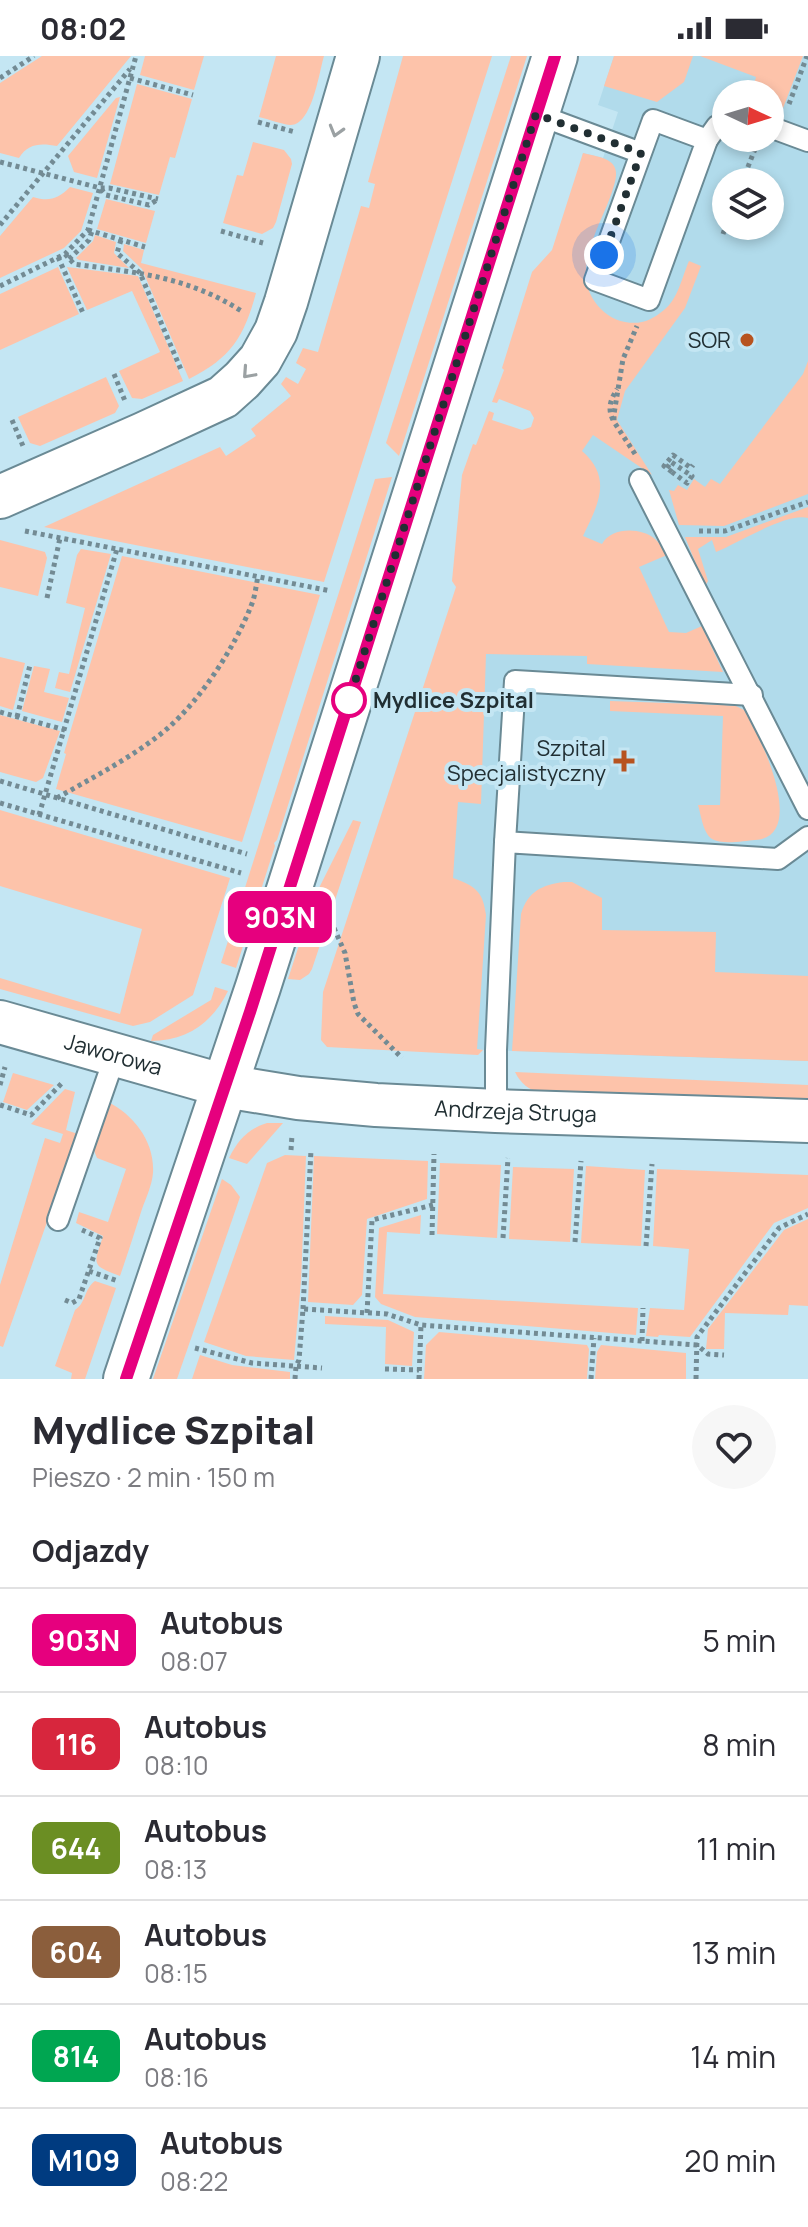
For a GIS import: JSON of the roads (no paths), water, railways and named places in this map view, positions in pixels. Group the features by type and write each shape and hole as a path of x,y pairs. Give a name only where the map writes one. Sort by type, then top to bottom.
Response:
{"street":[{"path":"8,513 22,489 223,397 260,360 276,331 286,302 358,56"},
{"path":"126,1379 225,1086 555,56"},
{"name":"Jaworowa","path":"0,1022 225,1086"},
{"name":"Andrzeja Struga","path":"225,1086 329,1101 496,1111 808,1121"}],"lane":[{"path":"536,114 641,153"},
{"path":"707,140 653,120 595,280 649,300 712,133"},
{"path":"784,124 808,141"},
{"path":"640,480 808,809"},
{"path":"496,1111 505,842 515,681 752,695"},
{"path":"505,842 778,859 808,837"},
{"path":"58,1220 115,1056"}],"place":[{"name":"SOR","path":"747,340"},
{"name":"Mydlice Szpital","path":"349,700"},
{"name":"Szpital Specjalistyczny","path":"624,761"}]}
